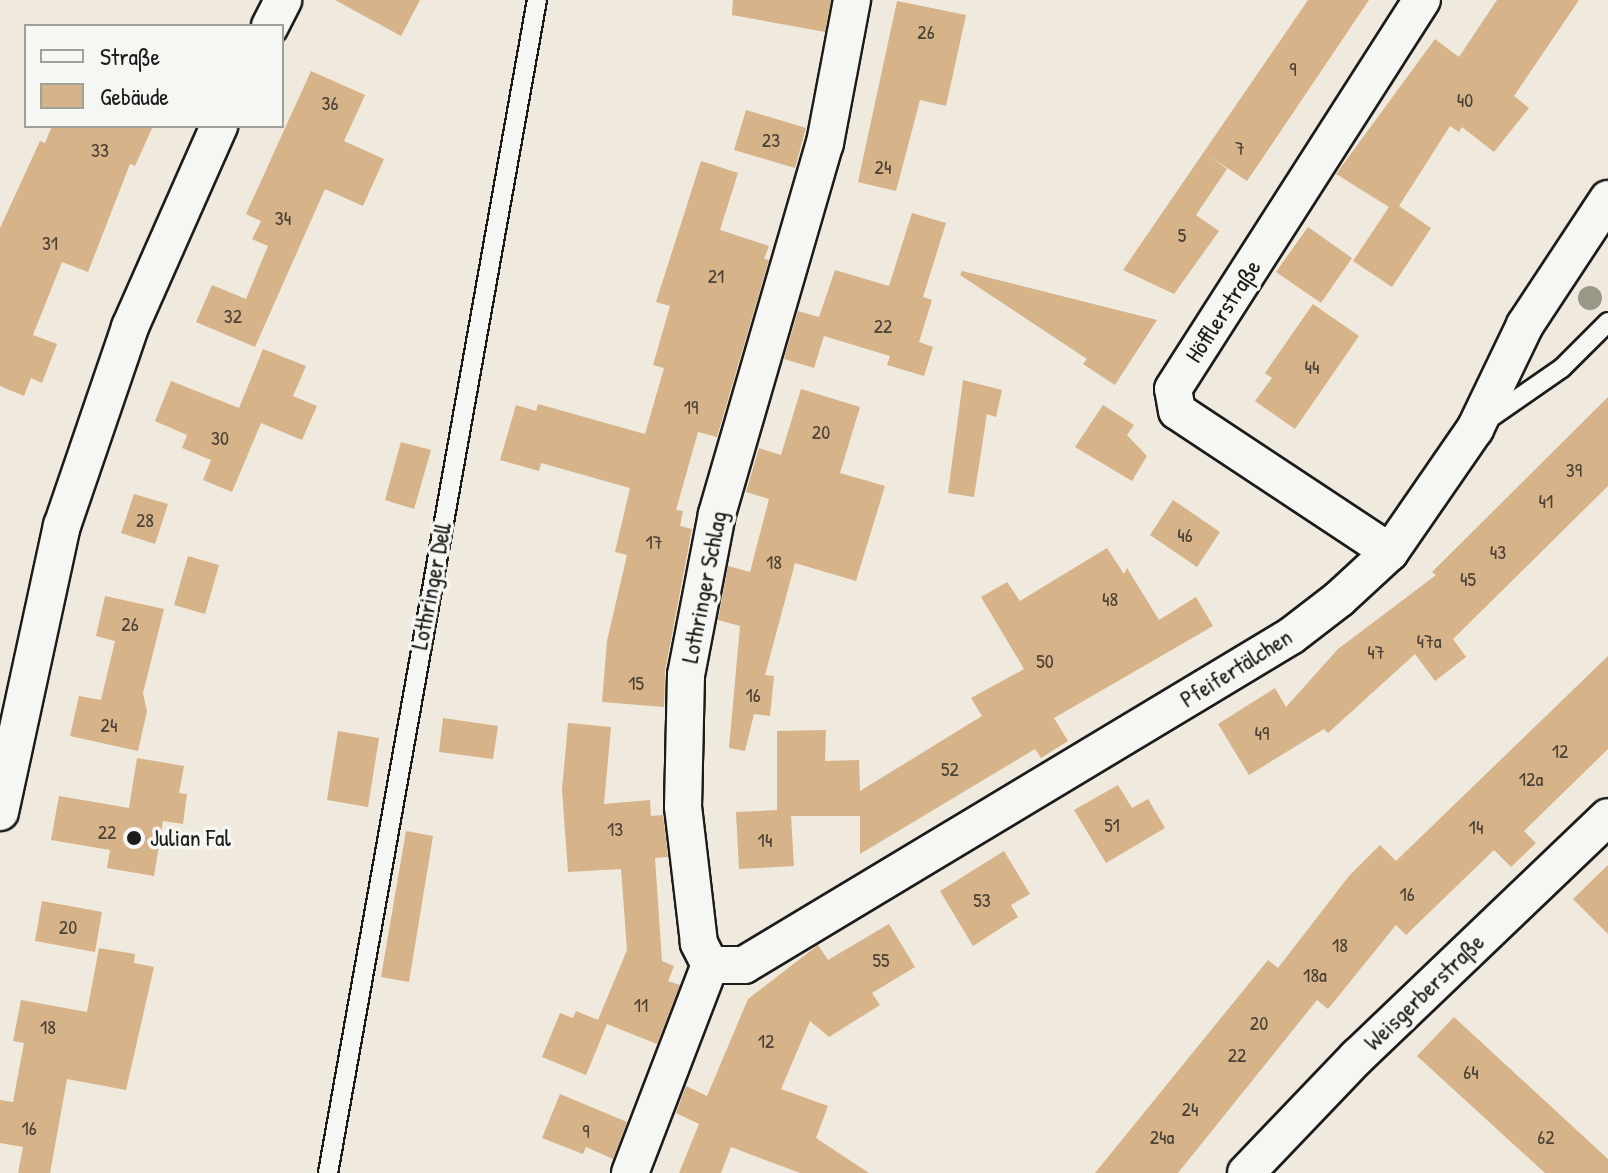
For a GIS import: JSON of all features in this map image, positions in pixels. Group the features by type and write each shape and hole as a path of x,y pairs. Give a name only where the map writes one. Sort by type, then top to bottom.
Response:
{"street":[{"path":"271,24 283,0"},
{"name":"Lothringer Schlag","path":"710,965 699,943 683,807 686,675 717,514 825,143 852,0"},
{"name":"Höfflerstraße","path":"1390,552 1177,411 1173,389 1422,0"},
{"path":"0,812 62,526 130,327 218,128"},
{"name":"Pfeifertälchen","path":"710,965 744,965 1277,644 1339,599 1390,552 1475,429 1525,325 1608,199"},
{"name":"Weisgerberstraße","path":"1246,1173 1357,1057 1608,817"},
{"path":"630,1173 710,965"}],"lane":[{"name":"Lothringer Dell","path":"328,1173 537,0"},
{"path":"1475,429 1562,368 1608,322"}],"building":[{"path":"335,0 420,0 401,36"},
{"path":"733,0 831,0 825,32 732,15"},
{"path":"1308,0 1369,0 1247,181 1209,156 1227,169 1196,215 1219,231 1174,294 1123,270"},
{"path":"1497,0 1579,0 1514,96 1529,108 1494,152 1462,127 1459,132 1450,126 1399,206 1431,228 1392,287 1353,261 1389,207 1336,174 1435,39 1459,57"},
{"path":"897,1 966,15 946,106 920,100 896,191 858,182"},
{"path":"311,71 365,95 344,141 384,159 363,206 325,189 255,347 196,322 212,285 246,299 268,246 252,239 261,221 246,214"},
{"path":"746,110 806,128 795,168 734,150"},
{"path":"51,128 152,128 135,166 130,164 88,272 62,262 33,335 57,344 42,383 31,378 24,396 0,386 0,228 40,141 45,143"},
{"path":"701,161 738,173 720,230 769,246 764,259 769,260 717,437 698,432 676,510 683,511 680,526 692,529 665,671 664,707 602,702 607,641 627,555 615,552 630,488 541,463 539,471 500,460 516,405 536,411 538,404 645,434 664,368 653,365 670,306 656,302"},
{"path":"912,213 946,223 923,297 932,300 919,342 933,347 924,376 887,365 890,356 824,336 814,368 784,359 798,311 819,317 835,270 889,286"},
{"path":"1308,227 1352,258 1321,303 1276,272"},
{"path":"962,271 1157,320 1115,385 1083,364 1087,359 960,275"},
{"path":"1313,304 1359,336 1295,429 1255,401 1272,378 1265,373"},
{"path":"263,349 306,366 293,396 317,406 302,440 261,423 232,492 203,480 211,460 182,448 187,435 155,421 171,381 239,408"},
{"path":"963,380 1002,390 996,417 987,414 974,497 948,493"},
{"path":"801,389 860,407 840,473 885,486 856,581 795,563 765,675 774,676 770,716 754,714 745,751 729,748 740,626 718,620 728,566 750,572 769,499 746,492 759,448 781,455"},
{"path":"1608,397 1608,486 1453,639 1466,657 1435,681 1415,654 1328,733 1324,729 1249,775 1218,724 1275,688 1286,707 1338,649 1436,575 1432,572"},
{"path":"1103,405 1134,425 1127,435 1147,456 1132,481 1075,447"},
{"path":"401,442 431,450 414,509 385,500"},
{"path":"134,494 168,504 155,544 121,533"},
{"path":"1173,500 1220,532 1197,567 1150,535"},
{"path":"1107,548 1124,574 1127,568 1159,620 1196,597 1213,626 1054,718 1068,741 1041,758 1035,749 860,854 860,816 791,816 794,866 739,869 736,812 777,810 777,731 826,730 825,761 859,760 860,791 982,716 971,698 1024,669 981,597 1007,582 1020,601"},
{"path":"188,556 219,565 205,614 174,605"},
{"path":"105,596 164,609 143,693 147,711 138,751 70,736 79,696 101,700 115,641 96,636"},
{"path":"1608,656 1608,749 1524,831 1536,843 1511,867 1494,850 1406,935 1396,925 1328,1009 1317,1000 1178,1173 1095,1173 1268,960 1278,968 1349,876 1380,845 1396,861"},
{"path":"443,718 498,726 493,759 439,752"},
{"path":"568,723 611,727 604,804 650,800 651,816 663,815 668,857 655,858 662,961 674,966 668,981 680,985 657,1044 607,1024 586,1075 542,1057 560,1013 573,1018 576,1011 598,1020 627,950 621,869 568,872 562,790"},
{"path":"338,731 379,738 368,807 327,800"},
{"path":"137,758 184,766 179,793 187,794 183,824 163,821 154,876 107,868 110,850 51,840 59,796 129,808"},
{"path":"1118,785 1132,808 1148,799 1165,828 1106,863 1074,810"},
{"path":"406,831 433,836 409,982 381,977"},
{"path":"1004,851 1030,894 1011,905 1018,917 973,946 940,891"},
{"path":"1608,865 1608,934 1573,899"},
{"path":"42,901 102,912 95,952 35,941"},
{"path":"889,924 915,967 872,993 880,1005 829,1037 810,1021 781,1089 828,1106 816,1138 869,1173 800,1173 731,1147 721,1173 679,1173 699,1124 676,1113 686,1086 707,1096 748,999 818,945 828,960"},
{"path":"99,948 135,954 134,963 154,967 126,1090 67,1079 50,1173 18,1173 23,1147 0,1143 0,1100 13,1102 24,1043 13,1041 21,1000 87,1012"},
{"path":"1454,1017 1608,1159 1608,1173 1545,1173 1417,1056"},
{"path":"560,1094 627,1122 613,1159 586,1147 583,1154 542,1138"}],"place":[{"name":"Julian Fal","path":"134,838"}]}
